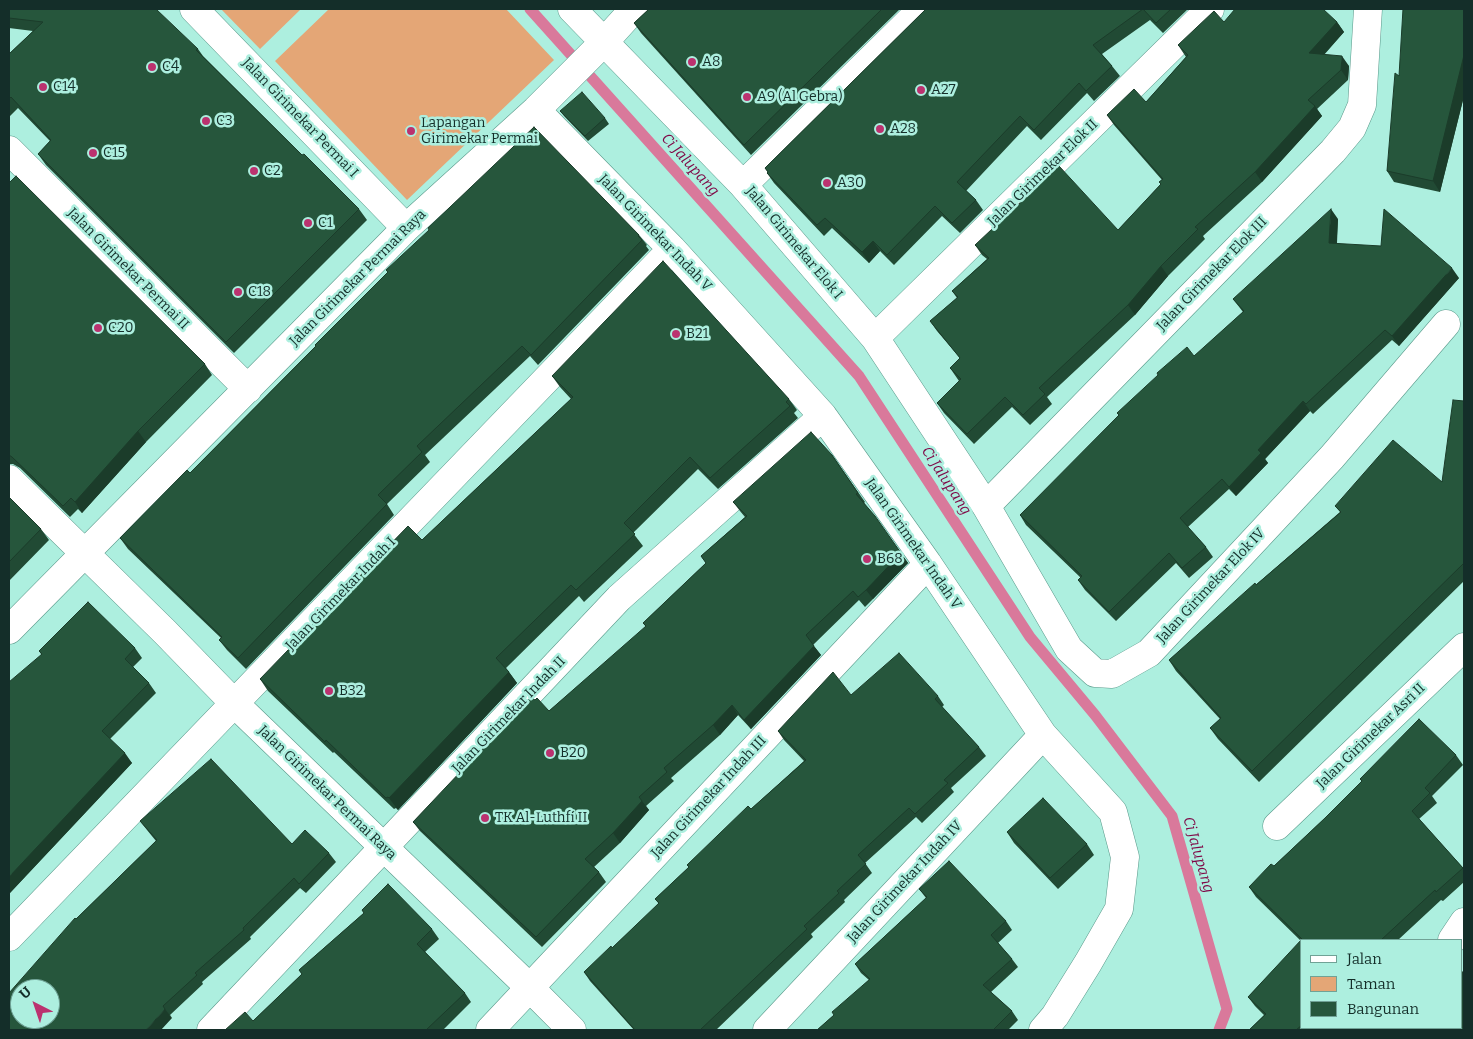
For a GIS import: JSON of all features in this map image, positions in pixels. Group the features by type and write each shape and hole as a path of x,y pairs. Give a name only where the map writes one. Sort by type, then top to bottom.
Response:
{"street":[{"name":"Jalan Girimekar Permai I","path":"194,9 406,228"},
{"path":"572,9 588,27 600,46 743,185"},
{"name":"Jalan Girimekar Permai Raya","path":"9,630 406,228 536,110 634,9"},
{"name":"Jalan Girimekar Elok I","path":"922,9 743,185 875,338 986,506"},
{"name":"Jalan Girimekar Elok II","path":"875,338 1210,9"},
{"name":"Jalan Girimekar Elok III","path":"986,506 1333,151 1352,128 1362,106 1368,9"},
{"name":"Jalan Girimekar Indah V","path":"536,110 672,249 823,416 928,564 1043,735 1112,812 1125,858 1118,909 1055,1016 1043,1030"},
{"name":"Jalan Girimekar Permai II","path":"9,150 248,389"},
{"name":"Jalan Girimekar Indah I","path":"9,938 672,249"},
{"name":"Jalan Girimekar Elok IV","path":"986,506 1069,649 1095,673 1112,674 1149,653 1332,457 1446,324"},
{"name":"Jalan Girimekar Indah II","path":"211,1030 619,598 823,416"},
{"path":"9,479 85,552"},
{"name":"Jalan Girimekar Permai Raya","path":"85,552 235,704 572,1030"},
{"name":"Jalan Girimekar Indah III","path":"490,1030 928,564"},
{"name":"Jalan Girimekar Asri II","path":"1277,826 1464,647"},
{"name":"Jalan Girimekar Indah IV","path":"767,1030 1043,735"},
{"path":"1453,939 1464,922"}],"green space":[{"path":"221,9 301,9 260,49"},
{"name":"Lapangan Girimekar Permai","path":"329,9 506,9 554,60 407,200 275,61"}],"building":[{"path":"9,9 156,9 302,155 304,154 359,209 226,342 38,154 51,140 11,97 9,99 9,54 43,22 9,18"},
{"path":"649,9 882,9 744,145 634,23"},
{"path":"926,9 1143,9 1093,45 1112,66 1086,91 1079,83 1034,130 1020,116 957,182 976,200 952,223 935,206 887,255 873,241 862,252 825,218 817,225 767,173 765,168"},
{"path":"1143,9 1171,9 1156,23"},
{"path":"1235,9 1323,9 1337,22 1309,53 1342,56 1341,70 1308,100 1315,106 1255,172 1195,227 1198,229 1161,266 1128,305 1039,388 1045,394 1023,415 1005,397 967,434 937,403 961,379 950,368 960,358 930,321 958,297 952,291 989,258 975,245 1059,166 1118,230 1161,184 1159,182 1163,179 1107,115 1134,89 1146,102 1188,55 1178,45 1214,11 1224,22"},
{"path":"1403,9 1464,9 1464,55 1433,181 1387,171 1395,73 1399,76"},
{"path":"582,92 605,118 585,136 560,111"},
{"path":"534,127 642,240 531,355 522,346 417,446 422,452 378,495 387,504 238,658 219,640 222,637 120,538 187,470 190,473 388,272 386,270"},
{"path":"16,176 205,364 138,431 75,502 71,498 63,506 9,455 9,181"},
{"path":"1331,209 1329,243 1381,246 1384,209 1452,268 1392,336 1385,330 1306,404 1303,401 1258,450 1261,453 1229,487 1222,479 1180,518 1206,547 1182,568 1169,553 1109,612 1078,580 1082,576 1020,515 1119,415 1117,413 1158,375 1157,373 1187,347 1194,356 1244,311 1233,299"},
{"path":"663,261 789,399 786,402 790,406 710,478 690,457 624,523 635,534 576,590 571,585 496,658 509,672 389,798 386,798 260,679 408,526 422,540 573,397 552,376"},
{"path":"1453,400 1464,401 1464,563 1252,771 1210,728 1221,718 1169,660 1255,583 1256,585 1341,512 1335,506 1393,440 1442,482"},
{"path":"811,432 832,455 858,493 856,494 875,516 901,553 858,597 853,591 806,635 814,646 744,720 732,705 713,725 664,768 667,772 639,797 642,801 613,833 585,859 599,872 536,937 413,822 531,697 535,700 537,698 549,711 646,626 643,623 706,563 701,556 747,516 733,502"},
{"path":"9,497 41,529 9,562"},
{"path":"88,602 135,648 125,659 149,683 102,731 125,753 9,877 9,682 42,654 39,651"},
{"path":"899,653 938,696 935,699 979,747 944,780 948,783 915,814 909,808 858,855 866,864 804,926 807,929 700,1030 635,1030 584,972 659,903 655,899 748,806 751,809 806,760 778,731 833,672 851,695"},
{"path":"1419,719 1456,755 1425,788 1430,793 1412,811 1463,868 1436,892 1435,890 1382,939 1302,939 1249,887 1271,864 1274,866 1325,818 1362,781 1360,779"},
{"path":"211,759 292,844 305,830 329,853 299,884 294,878 243,928 244,930 195,973 197,975 163,1006 165,1009 146,1030 9,1030 10,992 10,1029 60,1029 60,979 21,979 75,918 157,840 140,821"},
{"path":"1043,798 1087,844 1050,878 1007,832"},
{"path":"949,861 1006,921 991,935 1012,959 983,985 1012,1011 993,1030 817,1030 834,1015 832,1012 870,979 855,964 927,897 919,889"},
{"path":"388,884 432,929 417,944 465,993 426,1030 225,1030 245,1012 253,1021 302,974 299,970 364,913 362,910"},
{"path":"1300,941 1300,1027 1296,1030 1249,1030 1266,1014 1248,997"},
{"path":"1464,970 1464,1030 1406,1030 1463,1029"}],"waterway":[{"name":"Ci Jalupang","path":"530,9 859,376 1030,637 1095,715 1172,816 1227,1009 1219,1030"}],"place":[{"name":"A8","path":"692,62"},
{"name":"C4","path":"152,67"},
{"name":"C14","path":"43,87"},
{"name":"A27","path":"921,90"},
{"name":"A9 (Al Gebra)","path":"747,97"},
{"name":"C3","path":"206,121"},
{"name":"A28","path":"880,129"},
{"name":"Lapangan Girimekar Permai","path":"411,131"},
{"name":"C15","path":"93,153"},
{"name":"C2","path":"254,171"},
{"name":"A30","path":"827,183"},
{"name":"C1","path":"308,223"},
{"name":"C18","path":"238,292"},
{"name":"C20","path":"98,328"},
{"name":"B21","path":"676,334"},
{"name":"B68","path":"867,559"},
{"name":"B32","path":"329,691"},
{"name":"B20","path":"550,753"},
{"name":"TK Al-Luthfi II","path":"485,818"}]}
